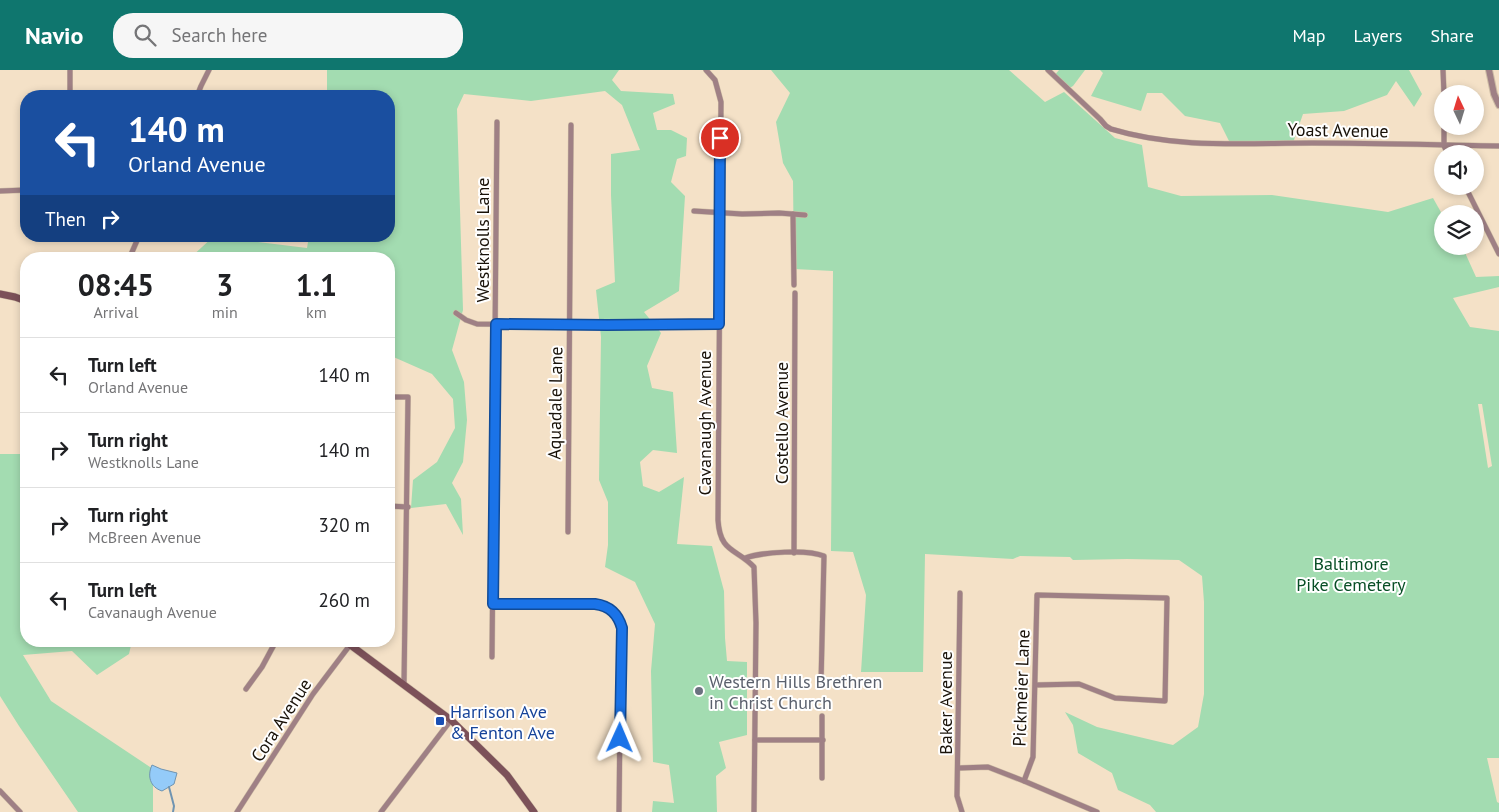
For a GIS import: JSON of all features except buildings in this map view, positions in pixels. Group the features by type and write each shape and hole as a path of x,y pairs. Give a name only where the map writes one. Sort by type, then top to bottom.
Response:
{"main road":[{"path":"0,294 20,299"},
{"path":"353,647 451,720 507,775 534,812"}],"street":[{"path":"70,70 70,90"},
{"path":"199,90 209,70"},
{"name":"Cavanaugh Avenue","path":"706,70 715,80 721,102 718,528 720,536 728,547 734,553 745,558"},
{"name":"Yoast Avenue","path":"1048,70 1106,126 1141,137 1176,142 1434,146"},
{"path":"1443,70 1444,85"},
{"path":"1489,70 1494,94 1499,105"},
{"name":"Westknolls Lane","path":"492,657 497,122"},
{"name":"Aquadale Lane","path":"568,532 572,125"},
{"name":"Yoast Avenue","path":"1484,146 1499,146"},
{"path":"0,191 20,190"},
{"path":"1469,195 1499,254"},
{"path":"694,211 742,214 805,214"},
{"path":"793,214 794,285"},
{"name":"Costello Avenue","path":"794,553 796,293"},
{"path":"456,313 471,323 570,325 719,324"},
{"path":"395,397 408,397 408,507 404,684"},
{"path":"395,506 408,507"},
{"path":"754,812 755,579 754,568 745,558 758,554 816,552 824,556 822,683"},
{"name":"Baker Avenue","path":"960,593 959,768 957,796 962,812"},
{"name":"Pickmeier Lane","path":"1024,781 1033,757 1037,595 1168,598 1165,701 1115,698 1079,684 1035,685"},
{"path":"493,604 595,604 611,610 618,618 622,628 619,812"},
{"path":"246,689 262,667 273,647"},
{"name":"Cora Avenue","path":"237,812 345,647"},
{"path":"822,716 822,778"},
{"path":"381,812 451,720"},
{"path":"755,740 823,740"},
{"path":"959,768 988,768 1098,812"},
{"path":"0,791 20,812"}],"green space":[{"path":"327,70 619,70 612,80 621,91 673,94 675,104 653,113 657,130 671,130 687,138 686,156 677,159 671,182 685,196 679,291 644,312 661,333 647,366 652,388 673,392 677,453 653,450 640,462 643,486 659,492 684,477 677,544 712,546 724,591 727,661 747,662 747,735 719,742 726,768 716,776 717,812 652,812 653,801 674,803 669,765 653,762 651,671 655,624 635,582 605,567 608,545 608,502 599,480 601,337 596,290 615,282 611,154 640,150 622,105 605,91 531,101 464,94 457,109 463,310 452,350 464,382 467,420 463,462 452,483 461,499 463,535 446,504 411,508 413,480 437,462 455,428 453,399 432,374 395,358 395,252 197,252 207,242 258,242 307,248 308,242 395,242 395,90 327,90"},
{"name":"Baltimore Pike Cemetery","path":"771,70 1009,70 1045,102 1064,92 1115,138 1142,145 1148,187 1181,196 1272,195 1388,212 1433,198 1437,205 1434,205 1434,255 1466,255 1476,277 1499,276 1499,287 1453,298 1470,327 1499,331 1499,758 1487,758 1497,802 1499,803 1499,812 1156,812 1150,805 1118,790 1112,773 1078,753 1073,725 1065,712 1097,727 1173,745 1198,727 1204,694 1204,602 1202,576 1179,560 1073,560 1070,557 1020,556 1013,559 925,554 923,672 861,672 866,595 853,552 831,551 833,271 794,269 793,181 783,163 776,122 790,93","holes":["1478,404 1482,404 1492,466 1488,468"]},
{"path":"1059,70 1085,70 1073,86 1068,89 1054,76"},
{"path":"1100,70 1409,70 1422,94 1414,107 1396,81 1387,95 1344,111 1303,114 1293,143 1230,143 1220,123 1185,116 1162,93 1147,93 1141,111 1091,96 1103,73"},
{"path":"0,454 20,454 20,647 131,647 129,654 97,675 72,651 23,655 51,701 153,769 153,812 78,812 0,696"}],"water":[{"path":"152,765 177,773 174,784 162,791 155,787 150,777"}],"waterway":[{"path":"169,787 174,806 173,812"}],"place":[{"name":"Western Hills Brethren in Christ Church","path":"699,691"},
{"name":"Harrison Ave & Fenton Ave","path":"440,721"}],"route":[{"path":"620,738 622,628 615,613 606,607 595,604 493,604 496,324 719,324 720,138"}]}
